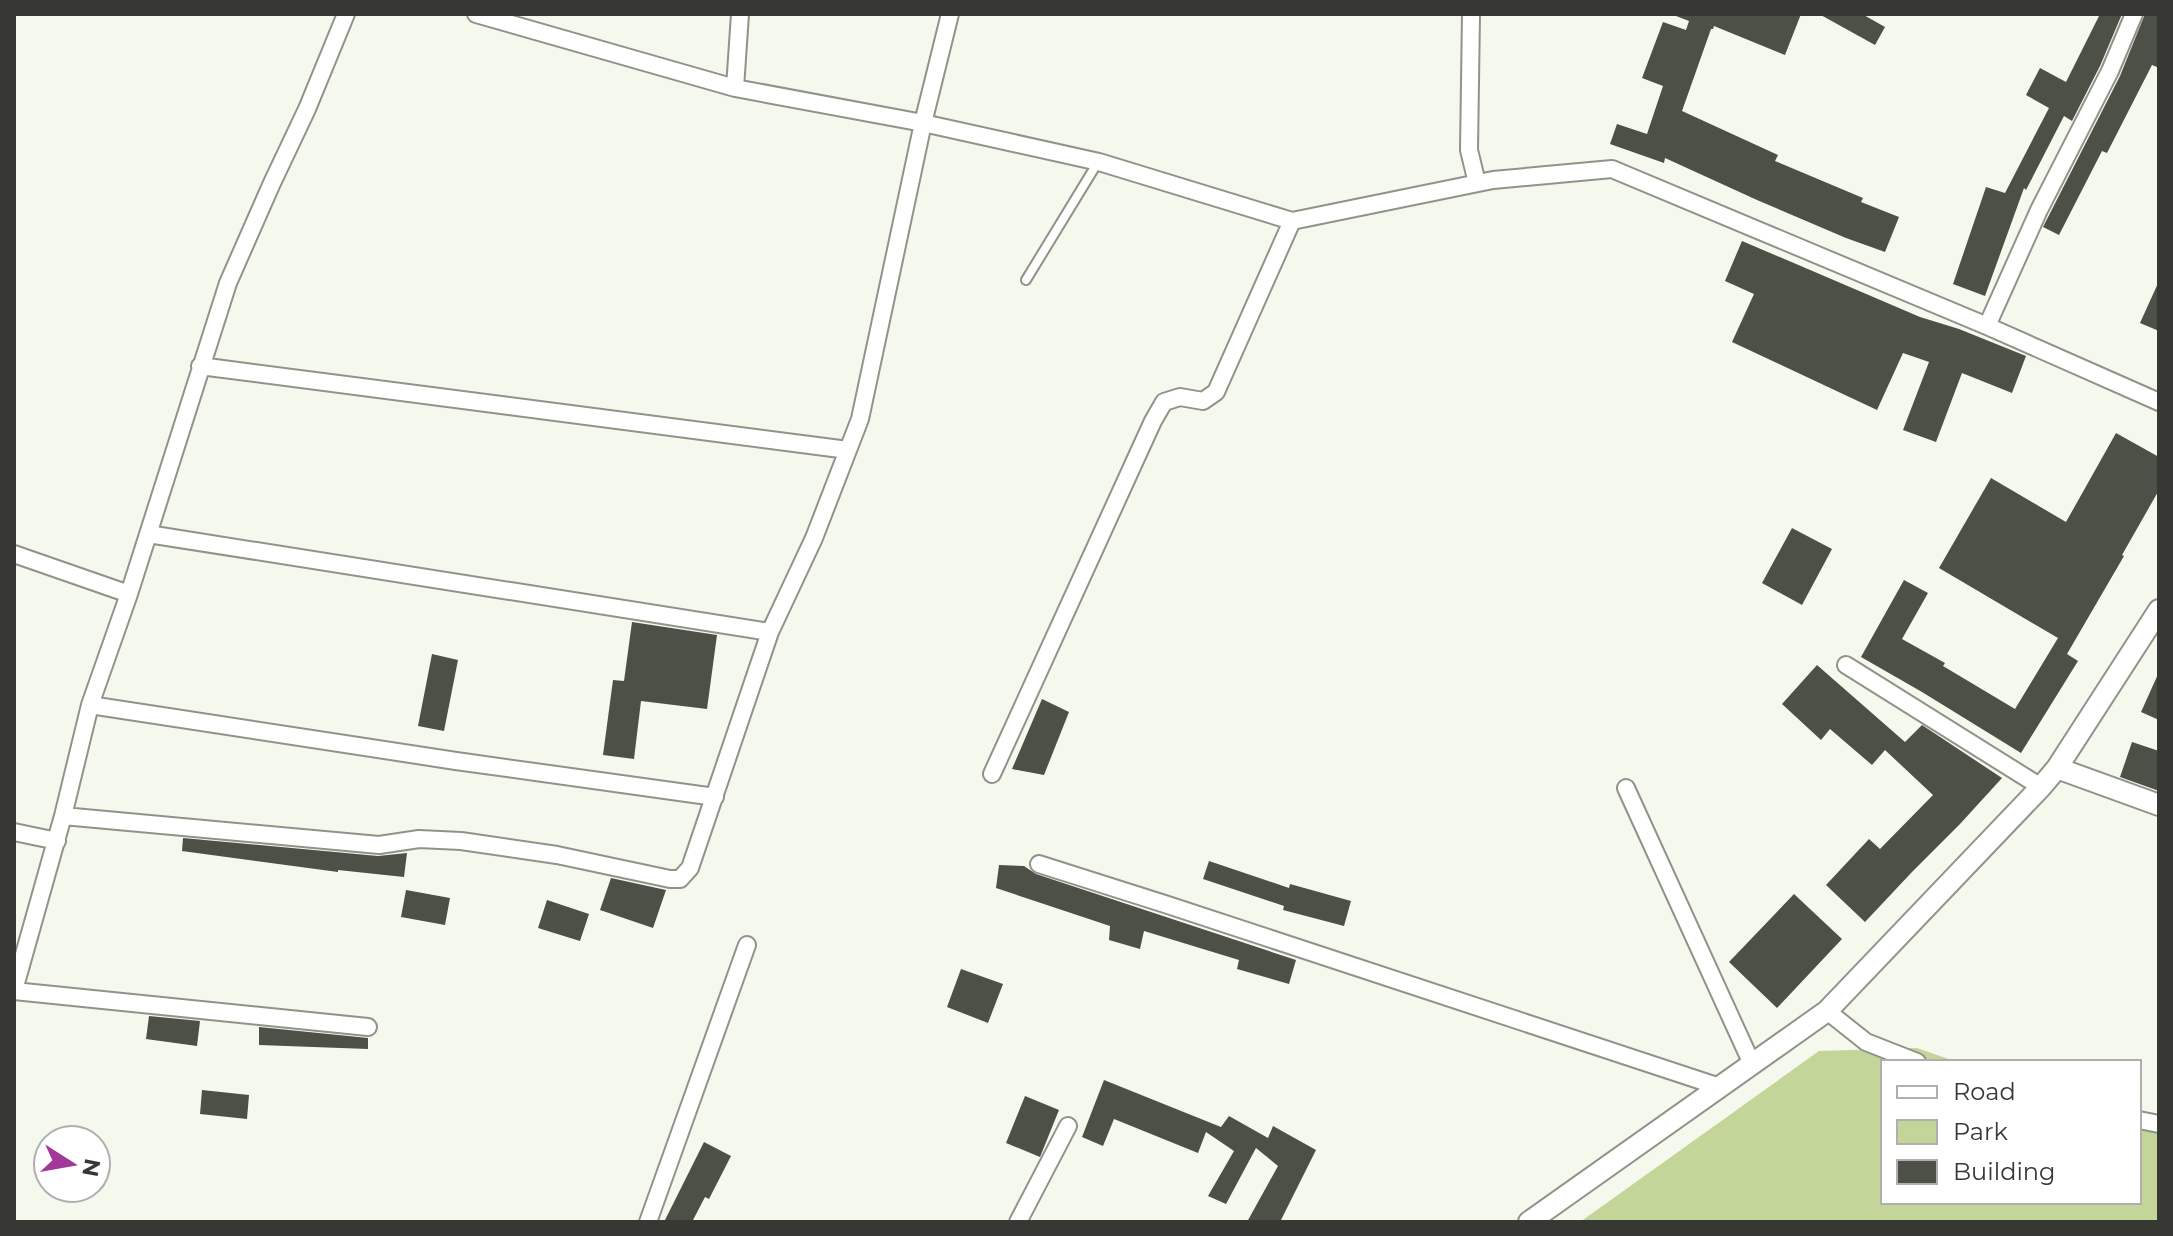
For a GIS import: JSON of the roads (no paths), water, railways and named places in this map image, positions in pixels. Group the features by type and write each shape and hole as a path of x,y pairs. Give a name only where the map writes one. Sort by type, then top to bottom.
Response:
{"street":[{"path":"346,14 307,109 228,283 129,594 90,705 57,841 14,990 368,1027"},
{"path":"476,14 735,88 923,123 1099,162 1292,221 1493,180 1612,169 1987,326 2159,402"},
{"path":"735,88 740,14"},
{"path":"63,816 379,845 419,839 461,841 557,855 680,879 690,868 770,632 814,538 860,419 923,123 950,14"},
{"path":"1471,14 1469,150 1477,183"},
{"path":"1987,326 2039,210 2110,71 2134,14"},
{"path":"992,774 1153,421 1164,402 1180,397 1203,401 1216,392 1292,221"},
{"path":"200,366 848,450"},
{"path":"148,534 770,632"},
{"path":"14,554 129,594"},
{"path":"1529,1222 1827,1011 2057,768 2159,610"},
{"path":"1846,665 2041,787"},
{"path":"90,705 715,797"},
{"path":"2057,768 2159,805"},
{"path":"1626,788 1752,1064"},
{"path":"14,832 57,841"},
{"path":"1039,864 1720,1087"},
{"path":"648,1222 747,945"},
{"path":"1827,1011 1866,1042 1912,1060"},
{"path":"1018,1222 1068,1126"}],"lane":[{"path":"1026,280 1099,162"}]}
